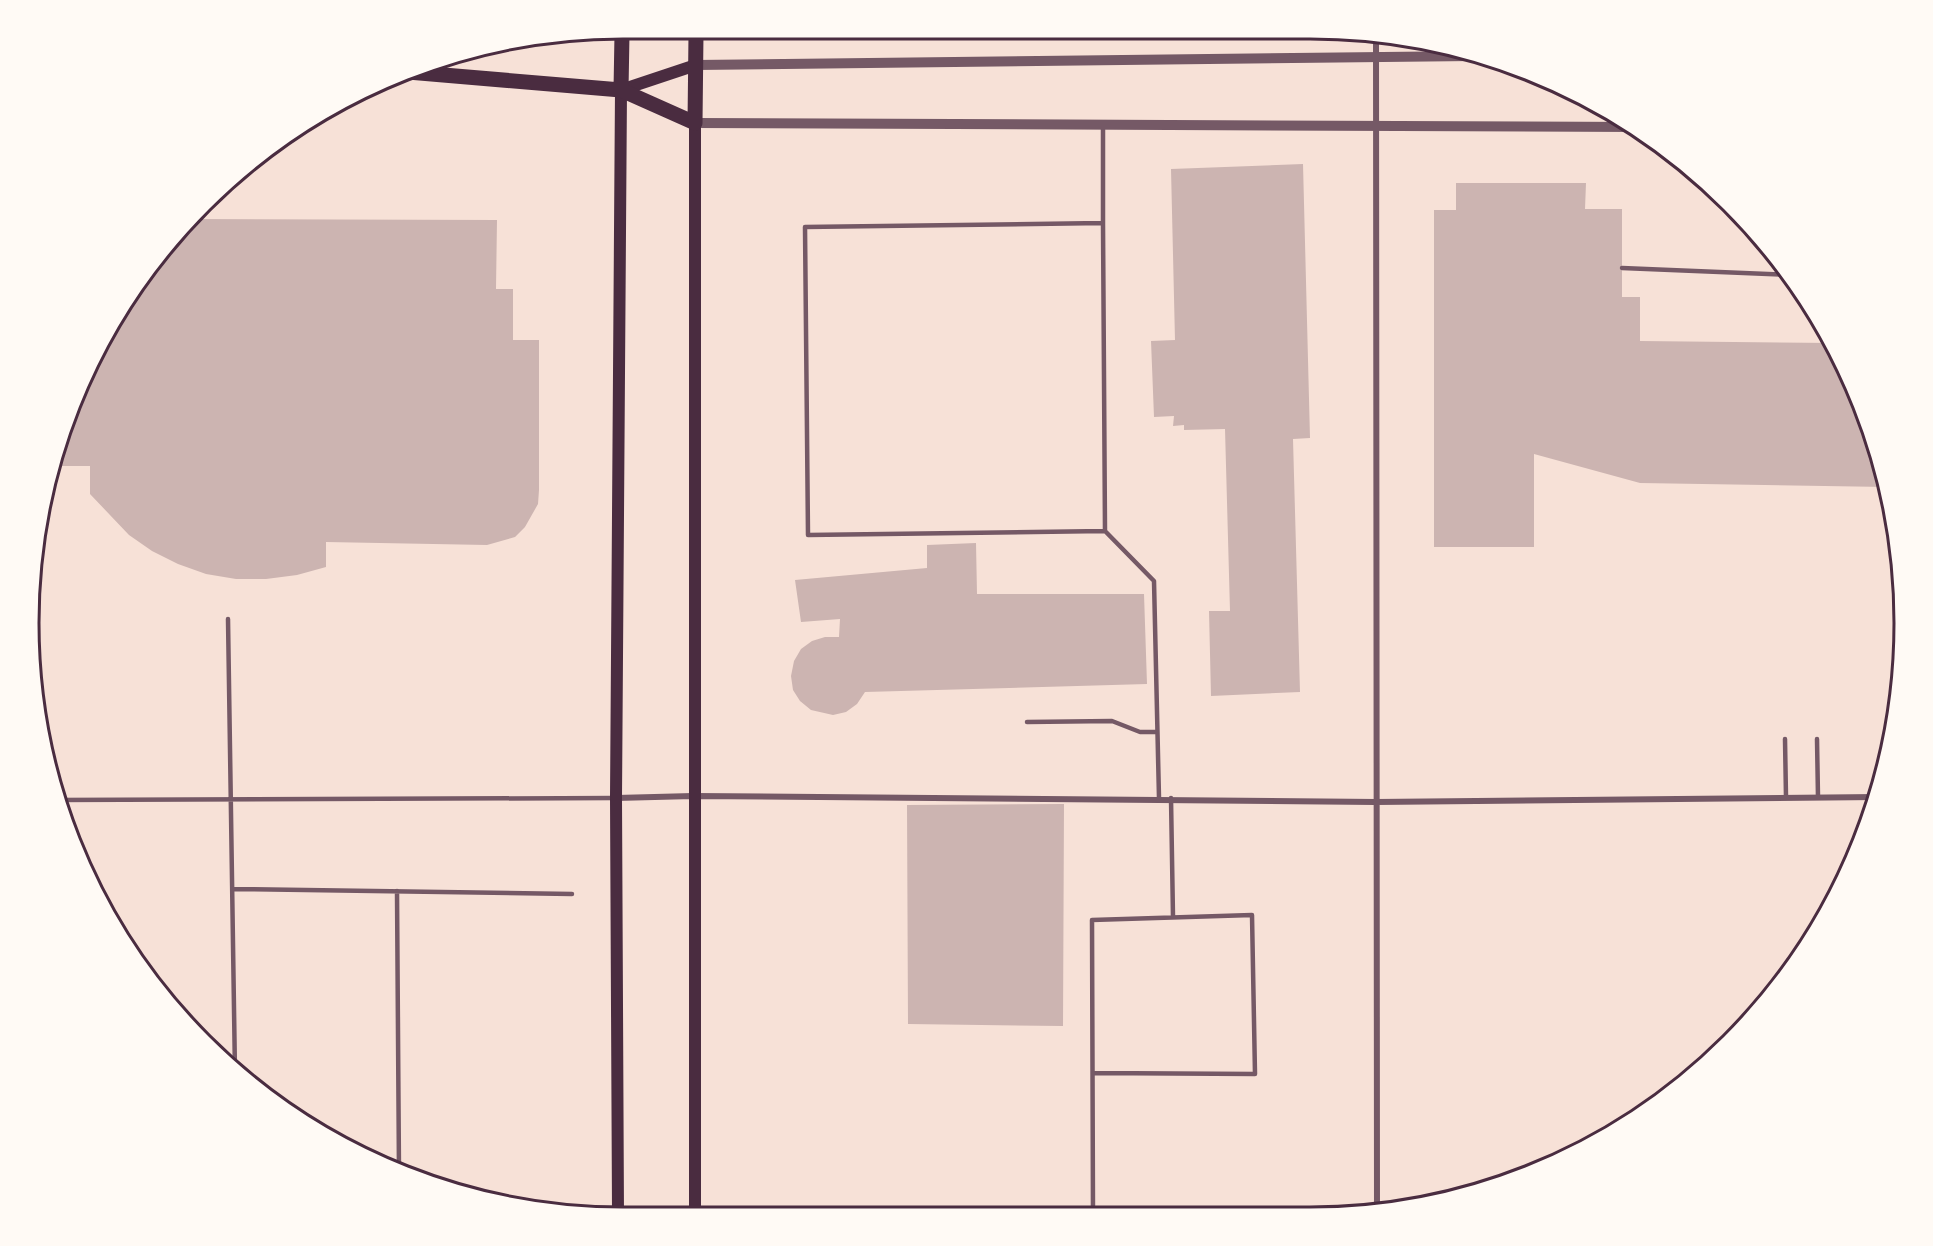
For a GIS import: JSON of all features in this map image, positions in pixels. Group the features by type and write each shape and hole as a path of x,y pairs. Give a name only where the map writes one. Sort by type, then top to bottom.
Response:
{"main road":[{"path":"618,1207 616,798 622,39"},
{"path":"695,1207 693,796 696,39"},
{"path":"621,90 696,65"},
{"path":"426,73 621,90 695,123"}],"street":[{"path":"1376,43 1377,1203"},
{"path":"696,65 1449,56"},
{"path":"695,123 1618,127"},
{"path":"616,798 693,796 1171,798 1376,802 1867,797"}],"lane":[{"path":"1103,126 1106,531 1154,581 1159,798"},
{"path":"1103,223 805,227 808,534 1106,531"},
{"path":"1622,268 1778,274"},
{"path":"228,619 235,1059"},
{"path":"1027,722 1112,721 1140,732 1157,732"},
{"path":"1785,739 1786,797"},
{"path":"1817,739 1818,797"},
{"path":"67,800 616,798"},
{"path":"1171,798 1173,916"},
{"path":"234,889 572,894"},
{"path":"397,891 399,1163"},
{"path":"1093,1073 1255,1074 1252,915 1092,920 1093,1207"}],"building":[{"path":"1303,164 1310,438 1293,439 1300,692 1211,696 1209,611 1230,611 1225,429 1184,430 1184,425 1173,426 1174,416 1154,417 1151,341 1175,340 1171,169"},
{"path":"1456,183 1586,183 1585,209 1622,209 1622,297 1640,297 1640,341 1822,343 1850,400 1878,487 1640,483 1534,454 1534,547 1434,547 1434,210 1456,210"},
{"path":"202,219 497,220 496,289 513,289 513,340 539,340 538,504 525,527 515,537 487,545 326,542 326,567 297,575 266,579 236,579 206,574 152,551 129,535 90,494 90,466 61,466 83,400 117,331 137,299 160,267"},
{"path":"976,543 977,594 1144,594 1147,684 865,692 857,704 846,712 833,715 811,710 800,701 793,690 791,676 794,661 801,649 812,641 825,637 839,637 840,619 801,622 795,580 927,568 927,545"},
{"path":"1064,804 1063,1026 908,1024 907,805"}]}
